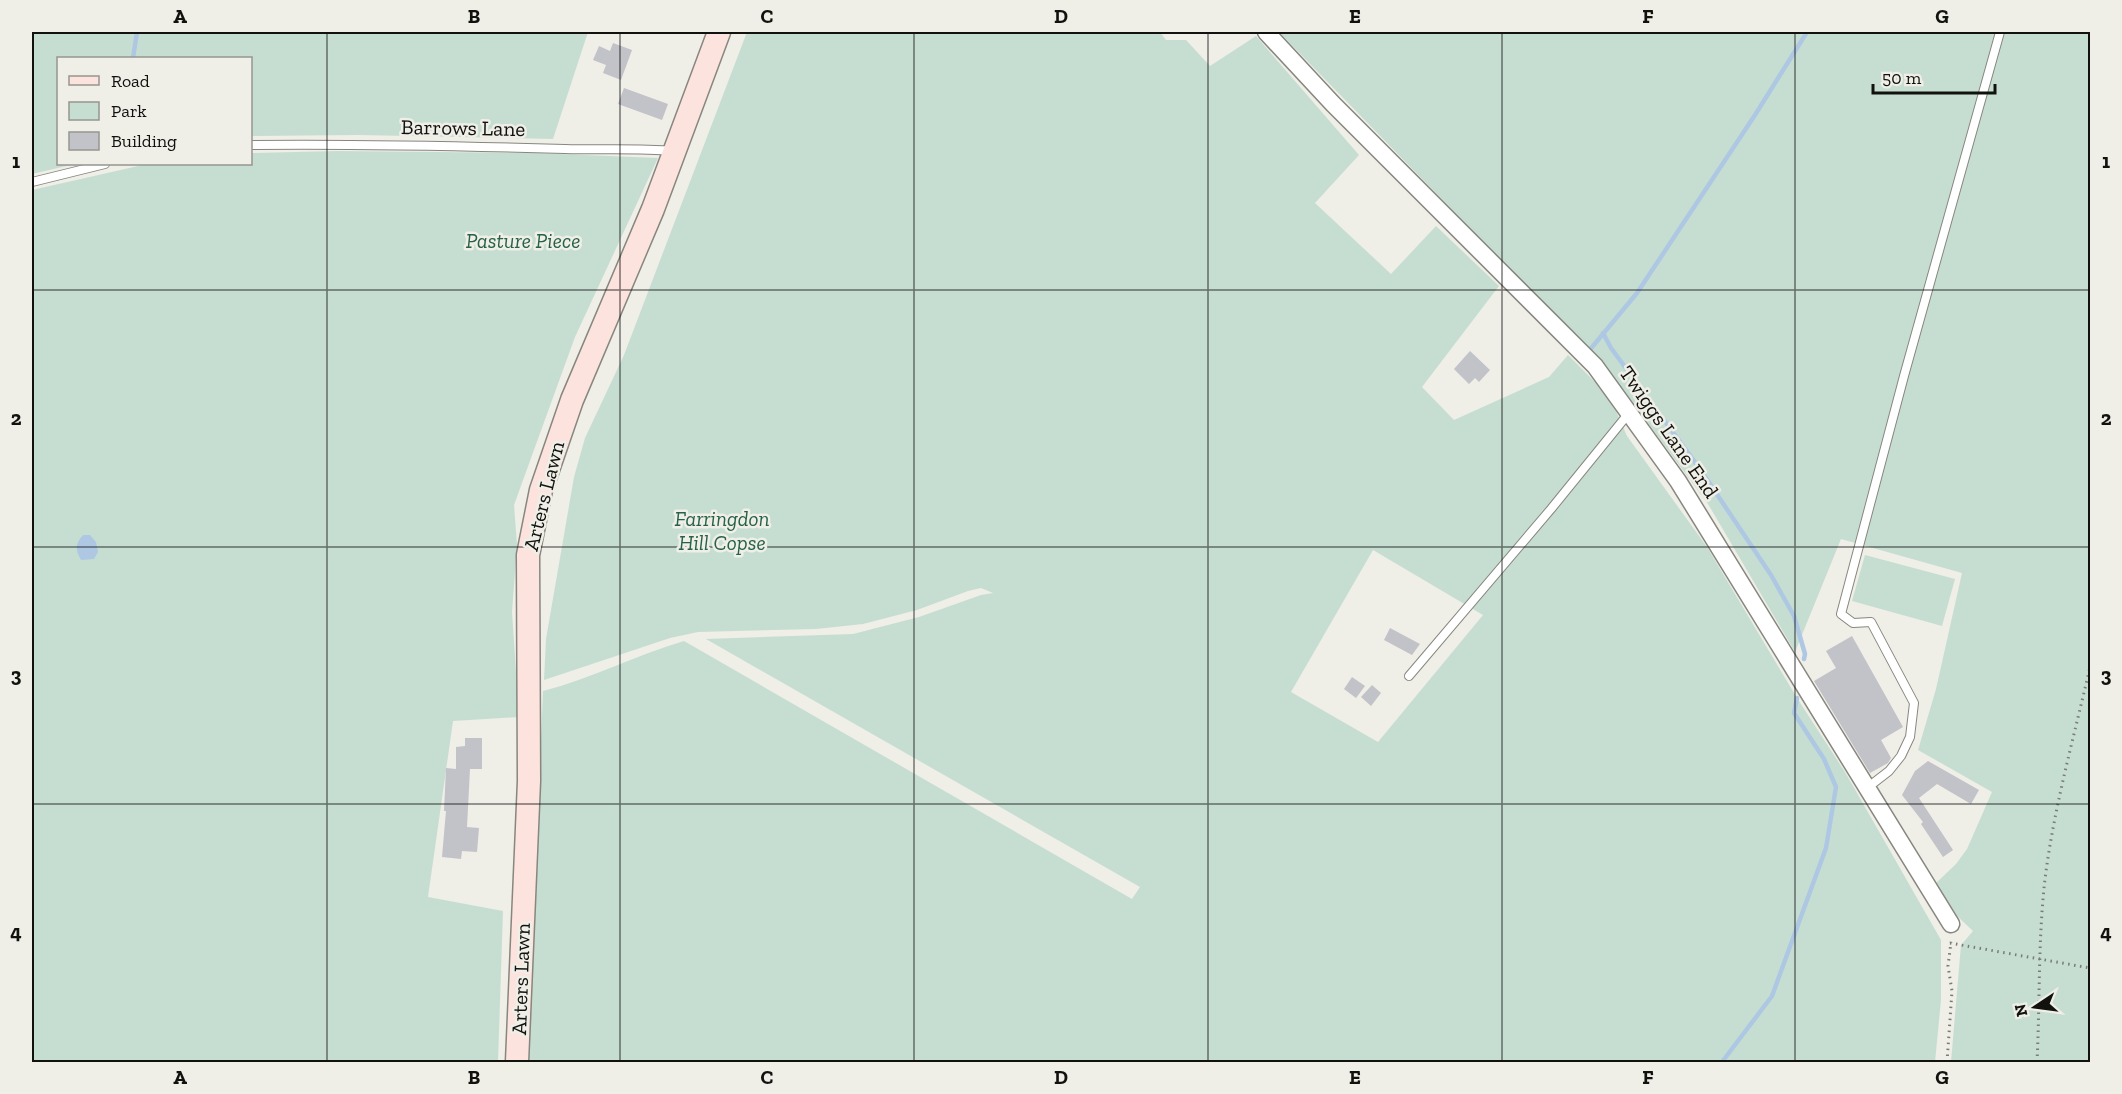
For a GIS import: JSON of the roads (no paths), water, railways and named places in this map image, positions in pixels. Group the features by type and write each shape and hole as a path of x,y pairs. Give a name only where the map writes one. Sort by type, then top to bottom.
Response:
{"street":[{"name":"Arters Lawn","path":"517,1062 529,781 528,555 541,489 572,400 653,209 719,32"},
{"name":"Twiggs Lane End","path":"1266,32 1333,104 1595,366 1678,481 1951,924"}],"lane":[{"path":"1867,788 1889,771 1901,756 1910,737 1914,703 1871,622 1853,622 1841,614 1904,376 2000,32"},
{"name":"Barrows Lane","path":"252,145 456,145 569,149 634,148 675,151"},
{"path":"32,182 101,165"},
{"path":"1409,676 1629,413"}],"water":[{"path":"83,535 90,535 96,542 98,552 94,559 81,560 79,556 77,544"}],"waterway":[{"path":"133,57 137,32"},
{"path":"1588,352 1637,293 1807,32"},
{"path":"1603,333 1611,348 1700,469 1771,575 1794,616 1805,654 1804,659"},
{"path":"1722,1062 1772,996 1826,848 1836,787 1824,759 1794,713 1797,698"}],"park label":[{"name":"Pasture Piece","path":"523,241"},
{"name":"Farringdon Hill Copse","path":"722,531"}]}
